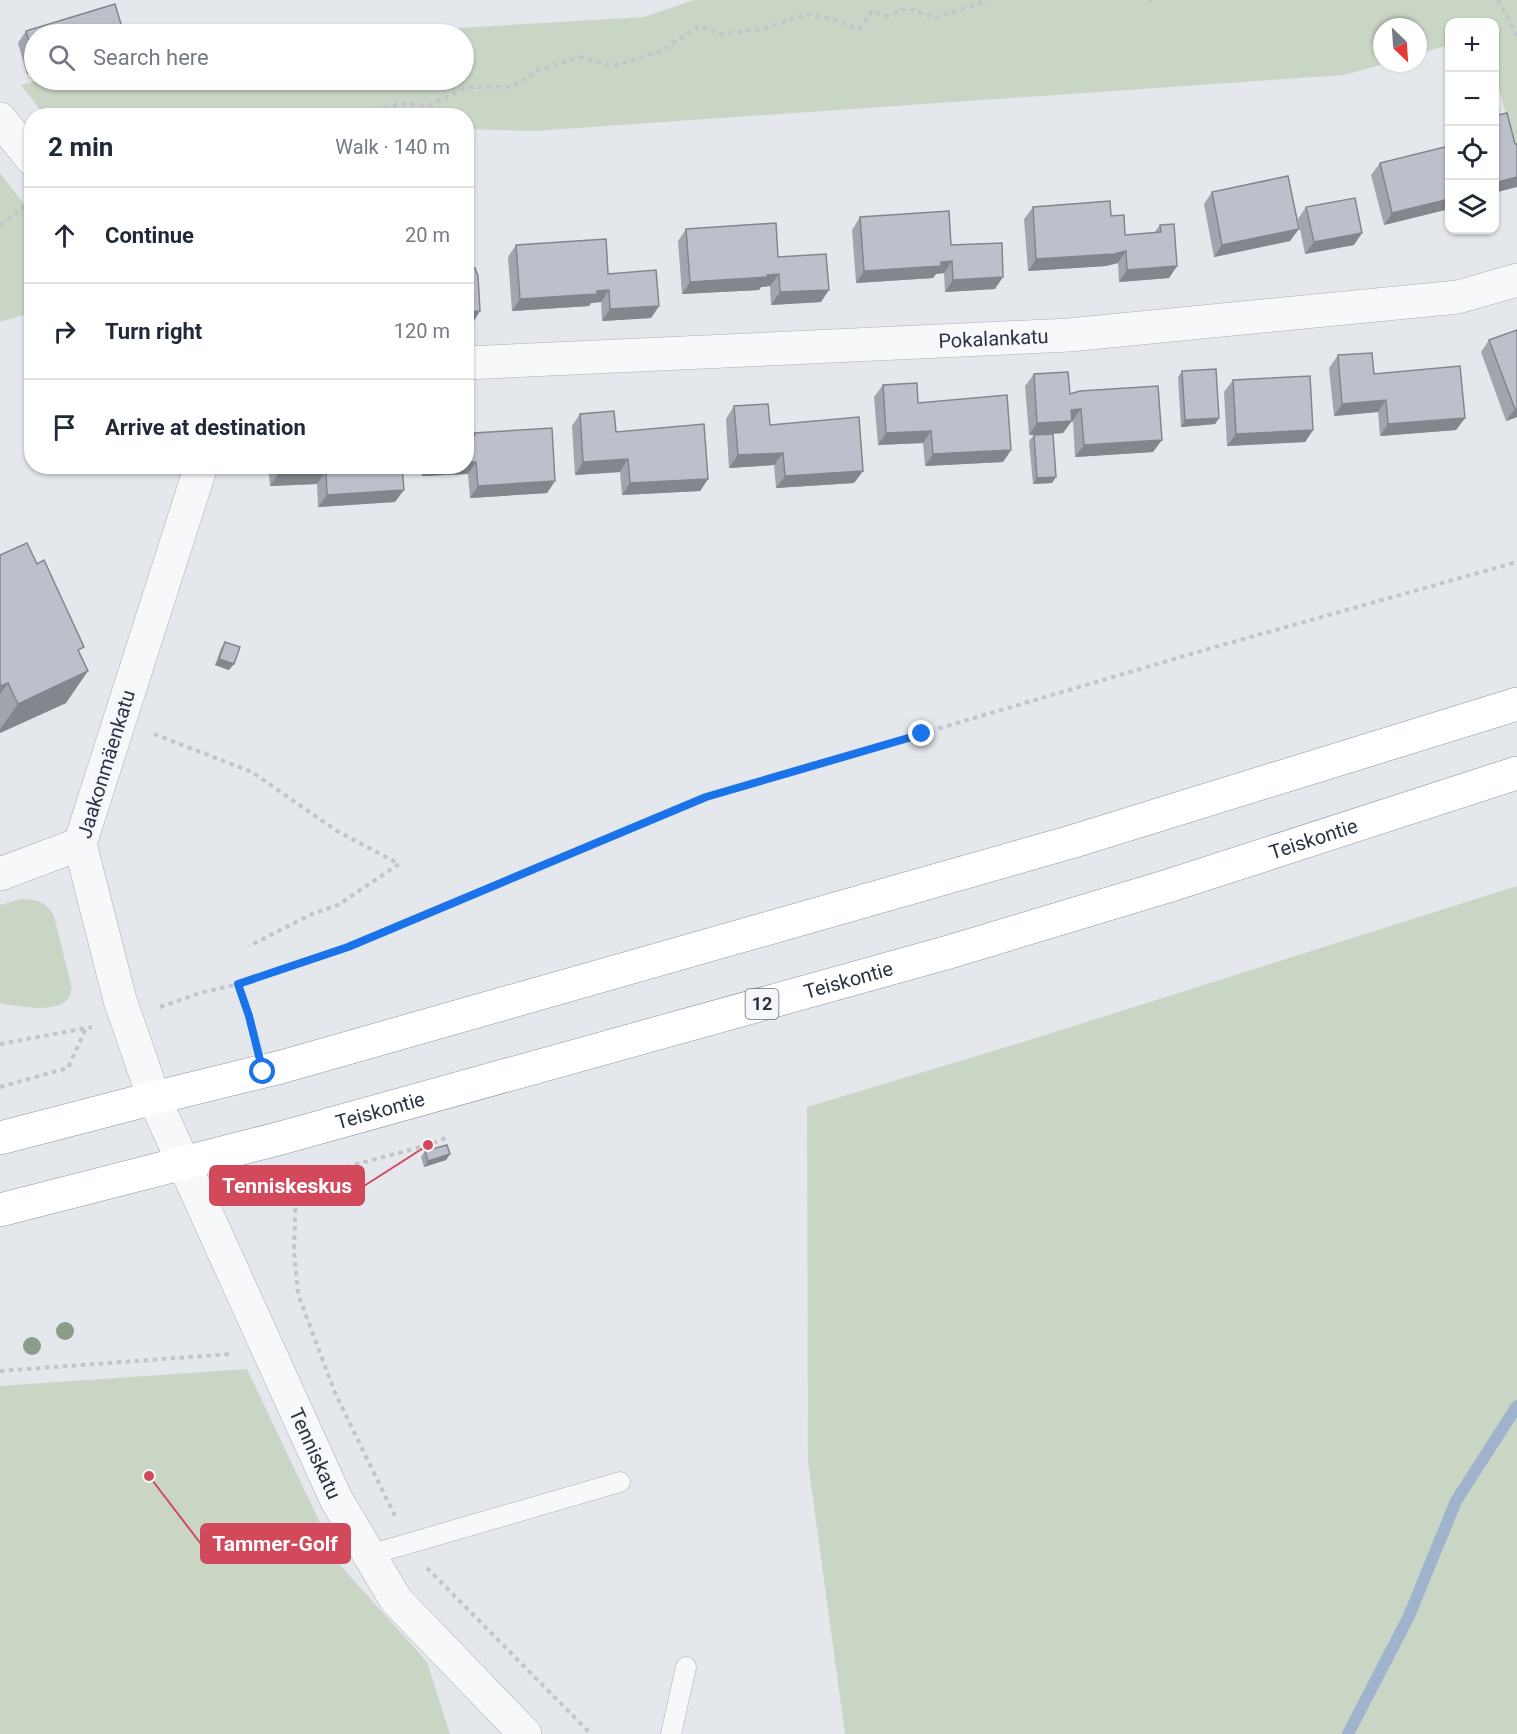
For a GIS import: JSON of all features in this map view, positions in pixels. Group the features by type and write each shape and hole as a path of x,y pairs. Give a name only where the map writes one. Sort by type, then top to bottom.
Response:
{"highway":[{"path":"0,1138 263,1072 1071,842 1517,704"},
{"name":"Teiskontie","path":"0,1210 280,1138 949,952 1168,886 1517,773"}],"street":[{"path":"0,118 24,149"},
{"name":"Pokalankatu","path":"474,363 1069,335 1458,297 1517,280"},
{"name":"Jaakonmäenkatu","path":"184,1164 154,1098 120,1000 80,844 198,474"},
{"path":"0,874 80,844"},
{"name":"Tenniskatu","path":"184,1164 336,1498 369,1555 396,1600 525,1734"}],"lane":[{"path":"369,1555 620,1482"},
{"path":"671,1734 686,1667"}],"path":[{"path":"474,87 512,87 538,70 580,57 612,66 662,51 699,26 721,34 732,33 762,29 807,14 859,29 872,11 887,16 908,8 935,18 988,0"},
{"path":"1148,0 1155,0"},
{"path":"1498,0 1517,35"},
{"path":"384,108 406,103 428,106 462,90"},
{"path":"0,225 24,205"},
{"path":"169,1004 200,993 238,984 348,947 706,797 1196,653 1517,562"},
{"path":"154,734 252,772 337,831 399,864 338,905 312,914 249,946"},
{"path":"238,984 249,1016 263,1072"},
{"path":"0,1044 94,1026"},
{"path":"0,1087 68,1068 86,1029"},
{"path":"294,1181 448,1137"},
{"path":"280,1138 296,1190 294,1251 298,1294 335,1393 390,1508 429,1571 591,1734"},
{"path":"0,1371 268,1351"}],"green space":[{"path":"694,0 1517,0 1517,155 1499,89 1499,18 1445,18 1445,46 1427,51 1427,18 1373,18 1373,67 1344,75 534,131 474,129 474,108 39,108 25,90 474,90 474,27 644,17"},
{"path":"0,173 24,204 24,315 0,322"},
{"path":"1517,886 1517,1734 845,1734 808,1462 807,1107 1020,1043"},
{"path":"21,899 40,902 48,907 54,916 72,989 67,1000 60,1005 34,1008 0,1003 0,905"},
{"path":"247,1369 340,1565 427,1662 450,1734 0,1734 0,1386"}],"building":[{"path":"115,4 121,24 49,24"},
{"path":"1507,113 1515,144 1517,144 1517,177 1499,182 1499,126 1499,115"},
{"path":"1445,147 1445,200 1392,213 1380,163"},
{"path":"1288,176 1299,229 1222,245 1212,192"},
{"path":"1355,198 1362,233 1314,242 1306,207"},
{"path":"1110,201 1111,216 1124,215 1125,235 1161,232 1160,225 1174,224 1177,266 1127,270 1126,251 1114,254 1036,259 1033,207"},
{"path":"949,211 951,245 1002,243 1003,277 953,280 952,261 941,262 941,266 864,271 860,217"},
{"path":"776,223 778,257 826,254 829,290 780,292 779,274 767,275 767,277 690,282 686,229"},
{"path":"606,239 608,274 656,270 659,306 610,309 609,290 597,291 597,294 520,299 516,245"},
{"path":"474,268 478,276 480,311 474,311"},
{"path":"1517,330 1517,408 1515,409 1489,340"},
{"path":"1372,353 1374,374 1460,366 1465,418 1388,424 1386,400 1342,404 1338,355"},
{"path":"1216,369 1219,418 1185,420 1182,371"},
{"path":"1068,372 1070,394 1080,391 1158,386 1162,440 1084,445 1081,409 1071,410 1072,421 1037,423 1034,374"},
{"path":"1310,376 1313,430 1236,434 1233,380"},
{"path":"917,383 918,403 1007,395 1011,450 933,454 931,431 886,433 883,385"},
{"path":"768,404 770,425 859,417 863,471 785,476 783,453 738,455 734,406"},
{"path":"614,411 616,432 704,424 708,479 630,483 628,459 583,462 580,414"},
{"path":"552,428 555,481 478,486 476,462 474,462 474,433"},
{"path":"1053,434 1056,477 1037,478 1034,435"},
{"path":"326,474 403,474 404,490 327,495"},
{"path":"27,543 37,564 44,560 84,647 78,650 88,671 18,704 8,683 1,686 0,683 0,555"},
{"path":"225,642 240,647 234,664 219,659"},
{"path":"447,1145 450,1154 428,1161 425,1151"}],"waterway":[{"path":"1348,1734 1409,1616 1456,1501 1517,1406"}],"place":[{"name":"Tenniskeskus","path":"428,1145"},
{"name":"Tammer-Golf","path":"149,1476"}],"route":[{"path":"263,1072 249,1016 238,984 348,947 706,797 922,734"}]}
